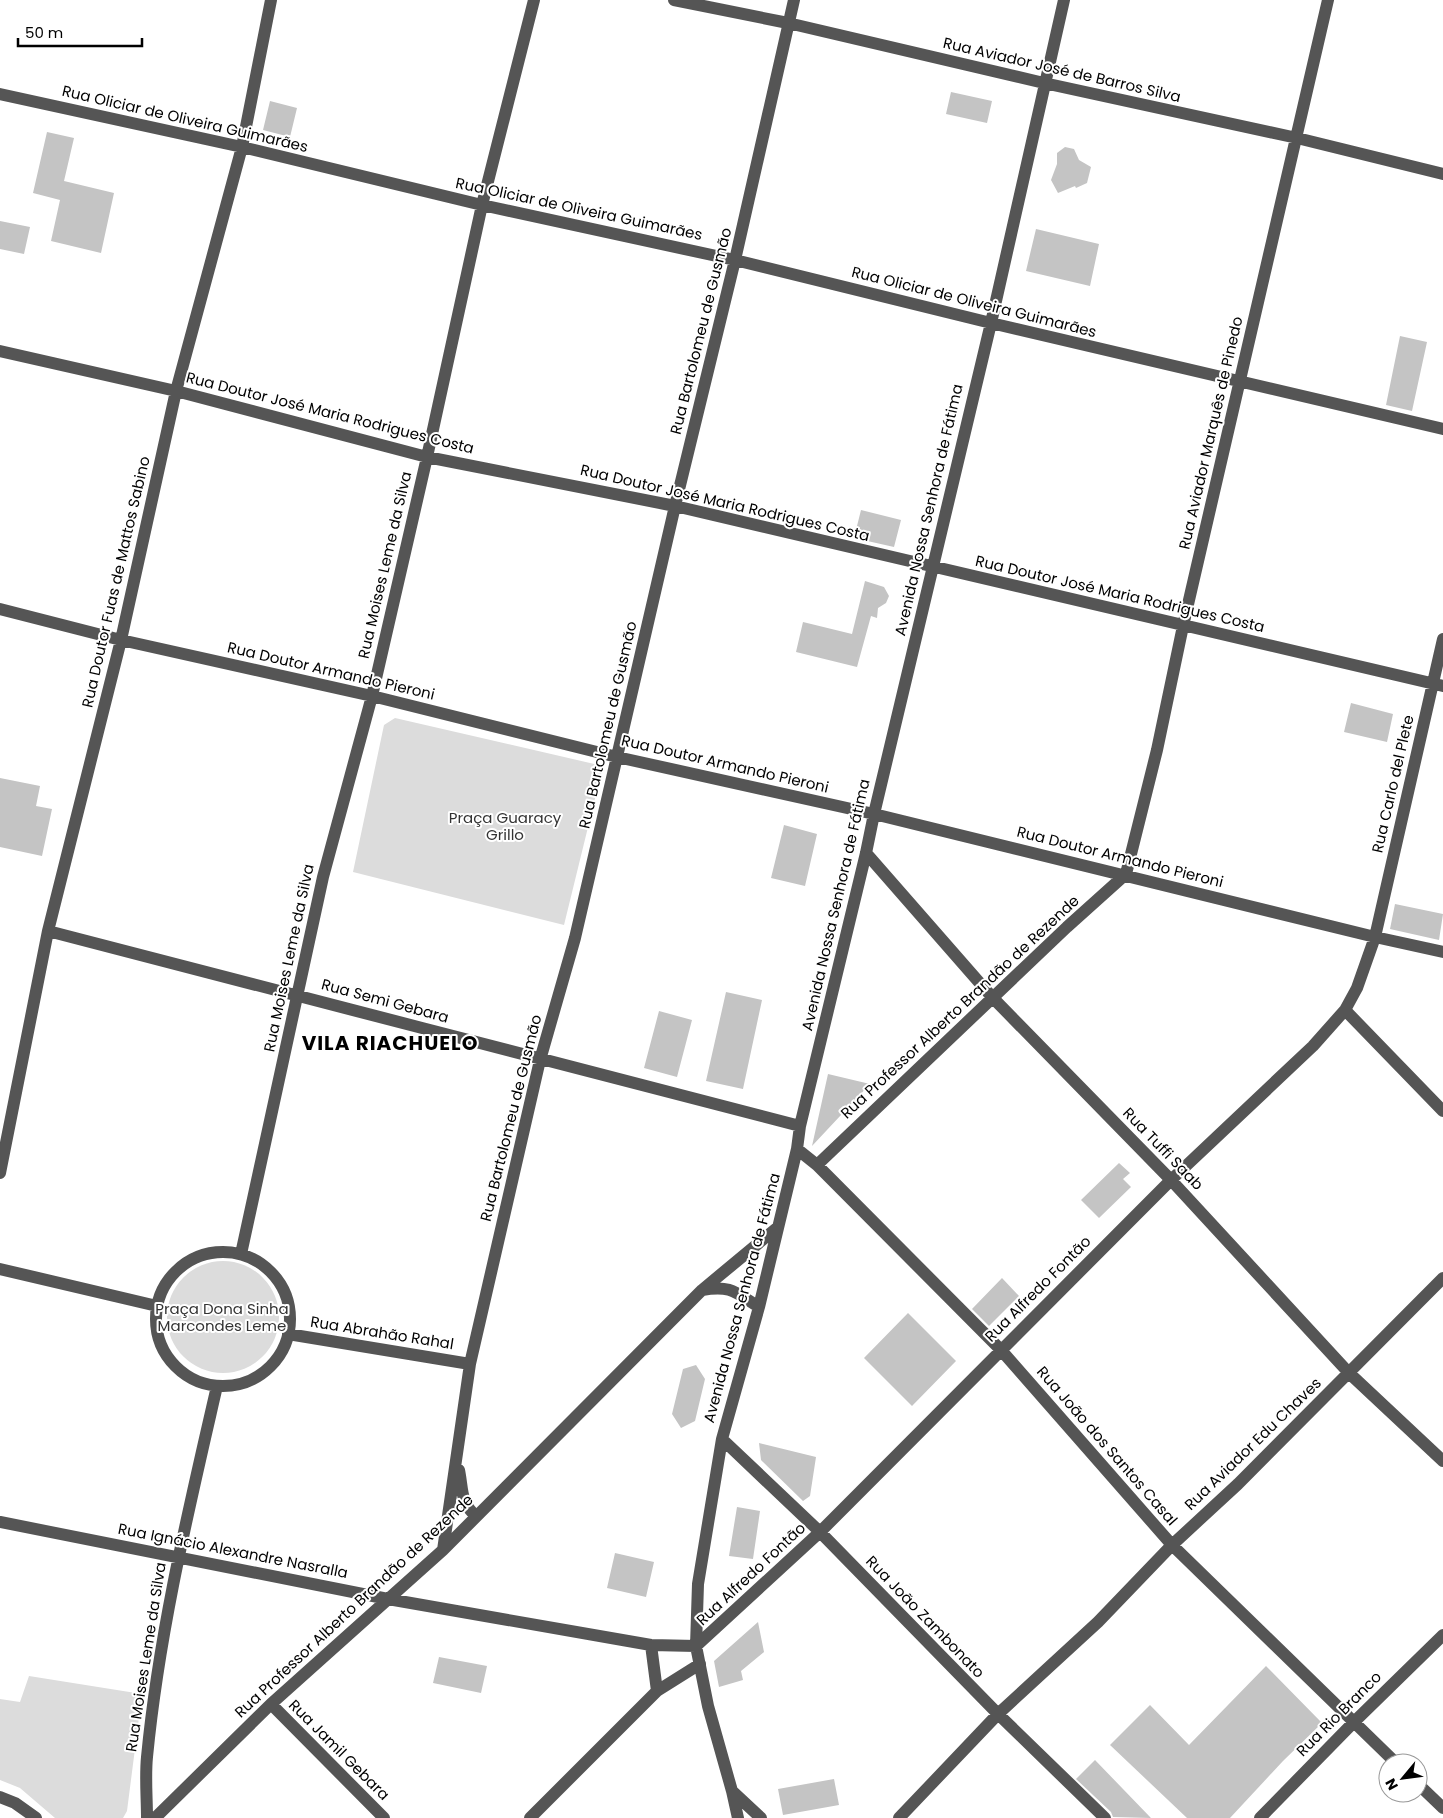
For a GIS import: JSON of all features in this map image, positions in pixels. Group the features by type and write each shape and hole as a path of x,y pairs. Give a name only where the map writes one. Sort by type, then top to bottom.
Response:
{"street":[{"name":"Rua Doutor Fuas de Mattos Sabino","path":"0,1173 48,931 121,640 176,391 242,147 270,0"},
{"name":"Rua Moises Leme da Silva","path":"242,1254 323,877 372,696 482,205 534,0"},
{"name":"Rua Aviador José de Barros Silva","path":"674,0 1297,138 1443,174"},
{"name":"Rua Bartolomeu de Gusmão","path":"443,1550 470,1364 540,1060 575,938 675,506 735,260 794,0"},
{"name":"Avenida Nossa Senhora de Fátima","path":"738,1818 708,1706 696,1646 698,1584 722,1439 759,1307 797,1149 800,1126 991,323 1064,0"},
{"name":"Rua Aviador Marquês de Pinedo","path":"1126,874 1157,750 1183,626 1328,0"},
{"name":"Rua Oliciar de Oliveira Guimarães","path":"0,94 242,147 482,205 735,260 991,323 1443,429"},
{"name":"Rua Doutor José Maria Rodrigues Costa","path":"0,351 176,391 427,457 675,506 1438,685"},
{"name":"Rua Doutor Armando Pieroni","path":"0,609 121,640 372,696 617,757 874,814 1443,952"},
{"name":"Rua Carlo del Plete","path":"1375,937 1438,685 1443,639"},
{"name":"Rua Tuffi Saab","path":"866,853 992,997 1170,1180 1348,1373 1443,1461"},
{"name":"Rua Professor Alberto Brandão de Rezende","path":"817,1165 992,997 1126,874"},
{"name":"Rua Semi Gebara","path":"48,931 297,994 540,1060 800,1126"},
{"name":"Rua Alfredo Fontão","path":"696,1646 820,1532 1170,1180 1313,1046 1345,1010 1357,988 1375,937"},
{"path":"1345,1010 1443,1111"},
{"name":"Rua João dos Santos Casal","path":"797,1149 817,1165 1001,1350 1172,1545 1385,1753"},
{"name":"Rua Professor Alberto Brandão de Rezende","path":"155,1818 272,1704 443,1550 702,1290 778,1227"},
{"path":"227,1251 242,1254 267,1268 277,1279 288,1305 290,1320 288,1334 284,1347 268,1369 256,1377 244,1383 217,1386 204,1383 191,1378 179,1370 169,1359 157,1334 156,1306 167,1280 176,1269 187,1261 213,1252 227,1251"},
{"path":"0,1269 156,1306"},
{"name":"Rua Aviador Edu Chaves","path":"899,1818 998,1714 1098,1622 1172,1545 1238,1484 1443,1278"},
{"path":"702,1290 720,1286 734,1291 759,1307"},
{"name":"Rua Abrahão Rahal","path":"288,1334 470,1364"},
{"name":"Rua Moises Leme da Silva","path":"147,1818 147,1759 158,1677 178,1556 217,1386"},
{"name":"Rua João Zambonato","path":"722,1439 820,1532 998,1714 1105,1818"},
{"name":"Rua Bartolomeu de Gusmão","path":"457,1458 462,1497 469,1510 476,1516"},
{"name":"Rua Ignácio Alexandre Nasralla","path":"0,1522 388,1599 651,1645 696,1646"},
{"name":"Rua Rio Branco","path":"1260,1818 1443,1635"},
{"path":"651,1645 657,1691"},
{"path":"530,1818 657,1691 700,1664"},
{"name":"Rua Jamil Gebara","path":"272,1704 384,1818"},
{"path":"732,1791 761,1818"},
{"path":"1428,1794 1443,1808"},
{"path":"0,1796 15,1803 36,1818"}],"green space":[{"name":"Praça Guaracy Grillo","path":"395,718 603,766 564,925 353,872 384,725"},
{"name":"Praça Dona Sinha Marcondes Leme","path":"223,1261 245,1265 263,1277 275,1295 279,1317 275,1339 263,1357 245,1369 223,1373 201,1369 183,1357 171,1339 167,1317 171,1295 183,1277 201,1265"},
{"path":"29,1676 142,1694 127,1811 123,1818 55,1818 20,1788 0,1780 0,1699 20,1702"}],"building":[{"path":"951,92 992,101 987,123 946,114"},
{"path":"270,101 297,108 290,137 263,130"},
{"path":"47,132 74,138 64,181 114,193 101,253 51,241 60,200 33,193"},
{"path":"1065,147 1074,149 1079,160 1091,167 1087,183 1058,193 1051,180 1057,164 1057,153"},
{"path":"0,221 30,227 24,254 0,249"},
{"path":"1036,229 1099,244 1090,286 1026,271"},
{"path":"1400,336 1427,342 1412,411 1386,405"},
{"path":"861,510 901,520 894,547 854,538"},
{"path":"865,581 884,587 889,596 886,603 878,608 877,618 871,616 857,667 796,652 803,622 852,634"},
{"path":"1351,703 1393,714 1387,742 1344,732"},
{"path":"0,778 40,786 36,806 52,809 42,856 0,847"},
{"path":"784,825 817,834 805,886 771,878"},
{"path":"1395,904 1443,914 1439,940 1390,929"},
{"path":"726,992 762,1000 743,1089 706,1081"},
{"path":"659,1011 692,1020 677,1077 644,1068"},
{"path":"828,1074 870,1084 812,1146"},
{"path":"1119,1163 1130,1173 1123,1179 1131,1187 1099,1218 1081,1200"},
{"path":"1002,1278 1019,1296 989,1326 972,1309"},
{"path":"908,1313 956,1361 912,1406 864,1358"},
{"path":"696,1365 705,1379 695,1421 681,1428 672,1414 683,1369"},
{"path":"759,1443 816,1457 810,1496 803,1501 761,1460"},
{"path":"737,1507 760,1511 753,1559 729,1556"},
{"path":"615,1553 654,1562 646,1597 607,1588"},
{"path":"758,1622 764,1652 741,1671 743,1680 719,1687 714,1661"},
{"path":"439,1657 487,1666 481,1693 433,1683"},
{"path":"1266,1666 1322,1723 1283,1761 1230,1818 1187,1818 1110,1745 1150,1705 1189,1745"},
{"path":"1095,1760 1151,1818 1113,1817 1111,1812 1076,1779"},
{"path":"834,1779 839,1805 783,1815 778,1789"}],"district":[{"name":"VILA RIACHUELO","path":"390,1043"}]}
